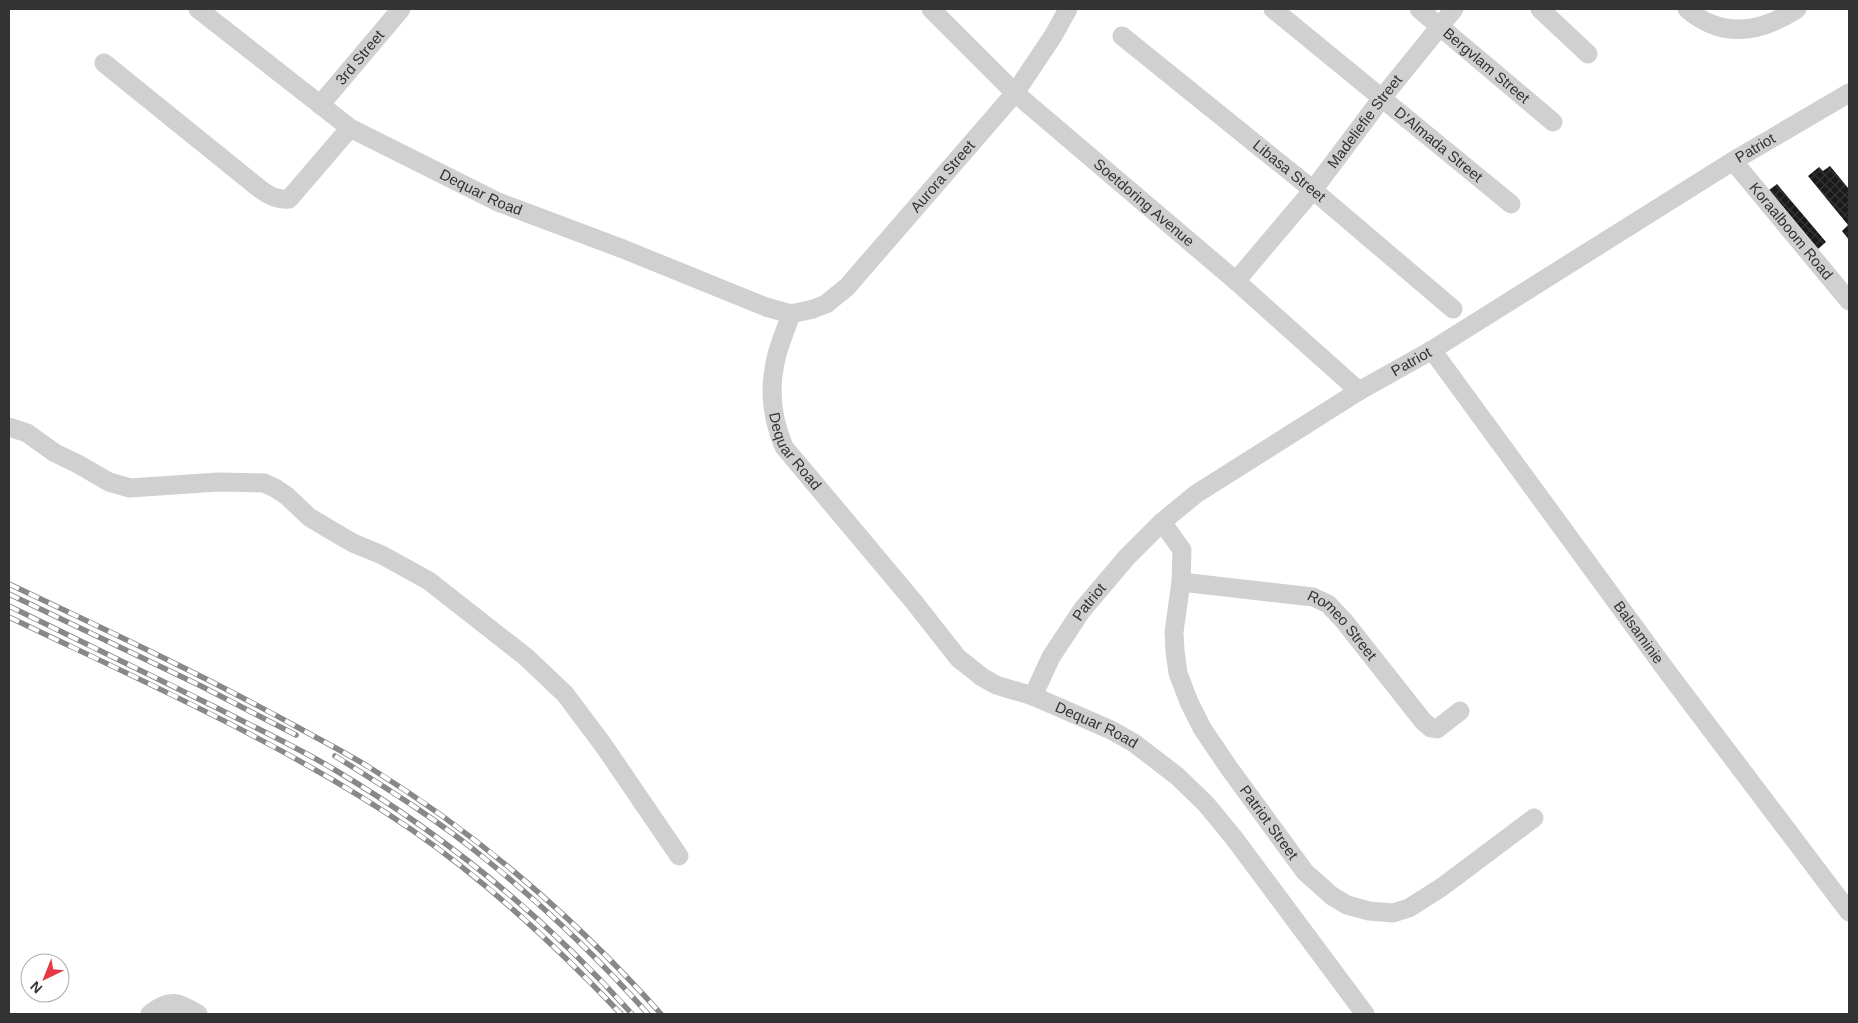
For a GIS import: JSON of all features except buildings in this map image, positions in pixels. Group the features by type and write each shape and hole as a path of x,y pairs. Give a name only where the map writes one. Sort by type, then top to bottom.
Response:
{"street":[{"name":"Dequar Road","path":"198,9 350,128 498,202 623,249 766,307 791,314 775,363 773,385 772,406 776,429 784,447 914,602 958,658 982,677 996,685 1032,696 1111,730 1134,743 1177,776 1206,804 1234,838 1365,1014"},
{"name":"3rd Street","path":"320,105 401,9"},
{"name":"Soetdoring Avenue","path":"931,9 1016,93 1236,280 1359,391"},
{"name":"Aurora Street","path":"791,314 814,309 826,304 848,287 1016,93 1068,9"},
{"name":"D'Almada Street","path":"1273,9 1511,204"},
{"name":"Bergvlam Street","path":"1420,9 1553,122"},
{"name":"Madeliefie Street","path":"1236,280 1313,190 1382,98 1454,9"},
{"path":"1540,9 1588,54"},
{"path":"1687,9 1710,24 1734,30 1754,28 1767,24 1797,9"},
{"name":"Libasa Street","path":"1122,36 1313,190 1453,310"},
{"path":"104,63 260,189 271,196 281,199 289,199 350,128"},
{"name":"Patriot","path":"1032,696 1051,657 1082,610 1127,557 1162,522 1196,494 1359,391 1432,350 1733,161 1849,93"},
{"name":"Koraalboom Road","path":"1733,161 1849,301"},
{"name":"Balsaminie","path":"1432,350 1670,674 1849,912"},
{"path":"9,427 27,433 55,452 117,486 130,488 218,482 264,484 275,488 288,496 309,517 353,542 382,554 429,581 526,657 565,694 604,746 678,856"},
{"name":"Patriot Street","path":"1162,522 1182,550 1182,582 1174,632 1178,673 1189,702 1202,728 1228,768 1305,872 1332,896 1347,905 1368,911 1393,913 1409,908 1442,887 1534,818"},
{"name":"Romeo Street","path":"1182,582 1313,597 1322,600 1344,621 1431,728 1437,728 1460,711"},
{"path":"150,1014 168,1003 182,1005 198,1014"}],"railway":[{"path":"9,584 228,690 354,758 412,795 451,822 526,881 596,945 661,1014"},
{"path":"9,594 201,686 296,735"},
{"path":"9,606 275,737 330,767 372,793 452,849 528,911 599,978 632,1014"},
{"path":"9,617 265,742 364,799 412,830 495,894 547,940 621,1014"},
{"path":"335,756 394,793 471,847 531,897 572,935 648,1014"}]}
